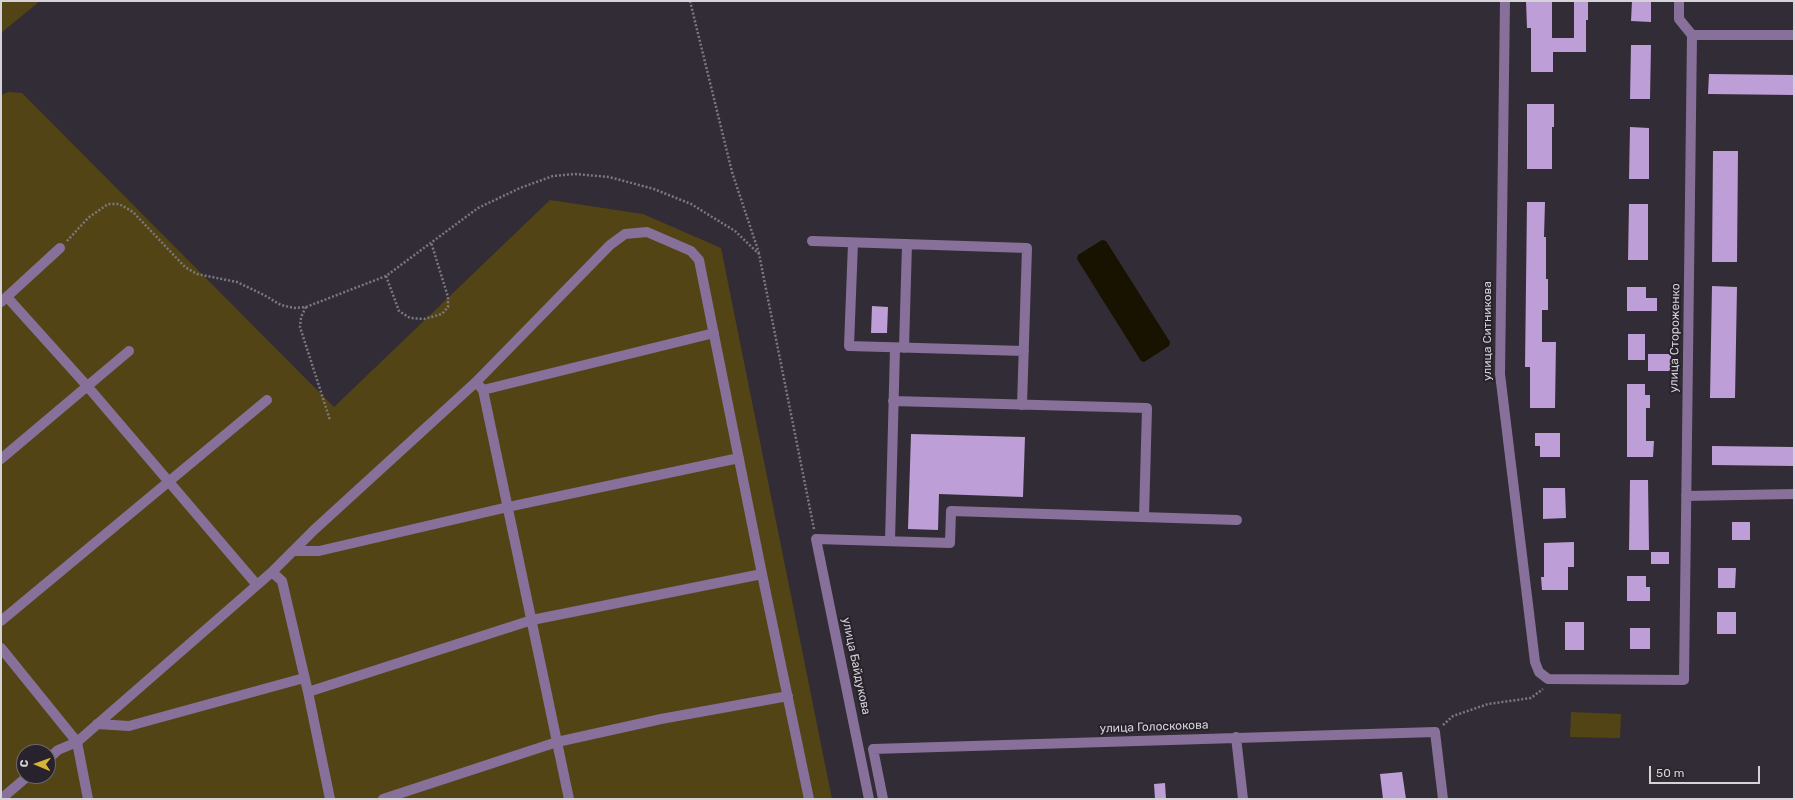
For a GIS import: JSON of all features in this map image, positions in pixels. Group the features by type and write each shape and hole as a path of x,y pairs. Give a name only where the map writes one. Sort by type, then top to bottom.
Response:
{"street":[{"name":"улица Ситникова","path":"1505,1 1500,374 1535,662 1539,672 1548,679"},
{"path":"1679,1 1679,19 1692,35 1794,35"},
{"name":"улица Стороженко","path":"1548,679 1684,680 1692,35"},
{"path":"56,752 77,742 98,724 272,572 293,551 480,386 610,245 625,234 647,232 690,251 699,260 809,799"},
{"path":"812,241 1027,248 1022,404"},
{"path":"852,243 849,346 1024,351"},
{"path":"890,541 894,401 900,348 907,244"},
{"path":"60,248 4,299 88,387 257,585"},
{"path":"480,386 714,333"},
{"path":"1,459 129,351"},
{"path":"480,386 508,506 569,799"},
{"path":"1,621 170,482 266,400"},
{"path":"894,401 1147,408 1144,517"},
{"path":"293,551 319,551 508,506 739,458"},
{"path":"1686,496 1794,494"},
{"path":"816,539 950,543 951,512 1237,520"},
{"name":"улица Байдукова","path":"816,539 869,799"},
{"path":"272,572 282,581 308,692 330,799"},
{"path":"308,692 532,620 762,574"},
{"path":"1,648 77,742 88,799"},
{"path":"98,724 129,726 304,678"},
{"path":"383,799 557,742 661,719 788,696"},
{"path":"1435,732 1443,799"},
{"name":"улица Голоскокова","path":"883,799 873,749 1435,732"},
{"path":"1236,737 1243,799"},
{"path":"1,798 18,784"}],"path":[{"path":"690,1 732,172 759,254 816,539"},
{"path":"60,248 88,218 108,204 119,204 133,212 185,267 196,274 236,282 281,305 294,308 306,307 386,276 478,208 520,188 554,176 575,174 609,177 654,189 691,204 735,231 759,254"},
{"path":"386,276 399,311 410,318 424,319 442,314 448,307 448,297 431,242"},
{"path":"306,307 301,317 300,328 330,420"},
{"path":"1435,732 1453,716 1488,704 1531,698 1544,688 1548,679"}],"shaded area":[{"path":"1,1 40,1 1,33"},
{"path":"8,92 22,93 334,407 550,200 643,214 721,248 832,799 1,799 1,95"},
{"path":"1102,240 1106,241 1170,342 1169,346 1144,362 1141,361 1077,259 1078,255"},
{"path":"1571,712 1621,714 1620,738 1570,737"}],"building":[{"path":"1526,1 1552,1 1552,38 1574,38 1574,1 1588,1 1588,20 1586,20 1586,52 1553,52 1553,72 1531,72 1531,28 1527,28"},
{"path":"1632,1 1651,1 1651,22 1631,21"},
{"path":"1631,45 1651,45 1650,99 1630,99"},
{"path":"1709,74 1794,75 1794,95 1708,94"},
{"path":"1527,104 1554,104 1554,127 1552,127 1552,169 1527,169"},
{"path":"1630,127 1649,128 1649,179 1629,179"},
{"path":"1713,151 1738,151 1737,262 1712,262"},
{"path":"1527,202 1545,202 1544,237 1546,237 1548,310 1542,310 1542,342 1556,342 1555,408 1530,408 1530,367 1525,367"},
{"path":"1629,204 1648,204 1648,260 1628,260"},
{"path":"1712,286 1737,287 1735,398 1710,398"},
{"path":"1627,287 1646,287 1646,298 1657,298 1657,311 1627,311"},
{"path":"872,306 888,307 887,333 871,333"},
{"path":"1628,334 1645,334 1645,360 1628,360"},
{"path":"1648,354 1671,354 1671,371 1648,371"},
{"path":"1627,384 1645,384 1645,395 1650,395 1650,408 1646,408 1646,441 1654,441 1653,457 1627,457"},
{"path":"1535,433 1560,433 1560,457 1540,457 1540,446 1535,446"},
{"path":"911,434 1025,437 1023,497 939,494 938,530 908,529"},
{"path":"1712,446 1794,447 1794,466 1712,465"},
{"path":"1630,480 1648,480 1649,550 1629,550"},
{"path":"1543,488 1565,488 1566,518 1543,519"},
{"path":"1732,522 1750,522 1750,540 1732,540"},
{"path":"1574,542 1574,567 1568,567 1568,590 1542,590 1541,577 1544,577 1544,543"},
{"path":"1651,552 1669,552 1669,564 1651,564"},
{"path":"1718,568 1736,568 1735,588 1718,588"},
{"path":"1627,576 1646,576 1646,587 1650,587 1650,601 1627,601"},
{"path":"1717,612 1736,612 1736,634 1717,634"},
{"path":"1565,622 1584,622 1584,650 1565,650"},
{"path":"1630,628 1650,628 1650,649 1630,649"},
{"path":"1402,772 1406,799 1383,799 1380,774"},
{"path":"1165,783 1166,799 1155,799 1154,784"}]}
